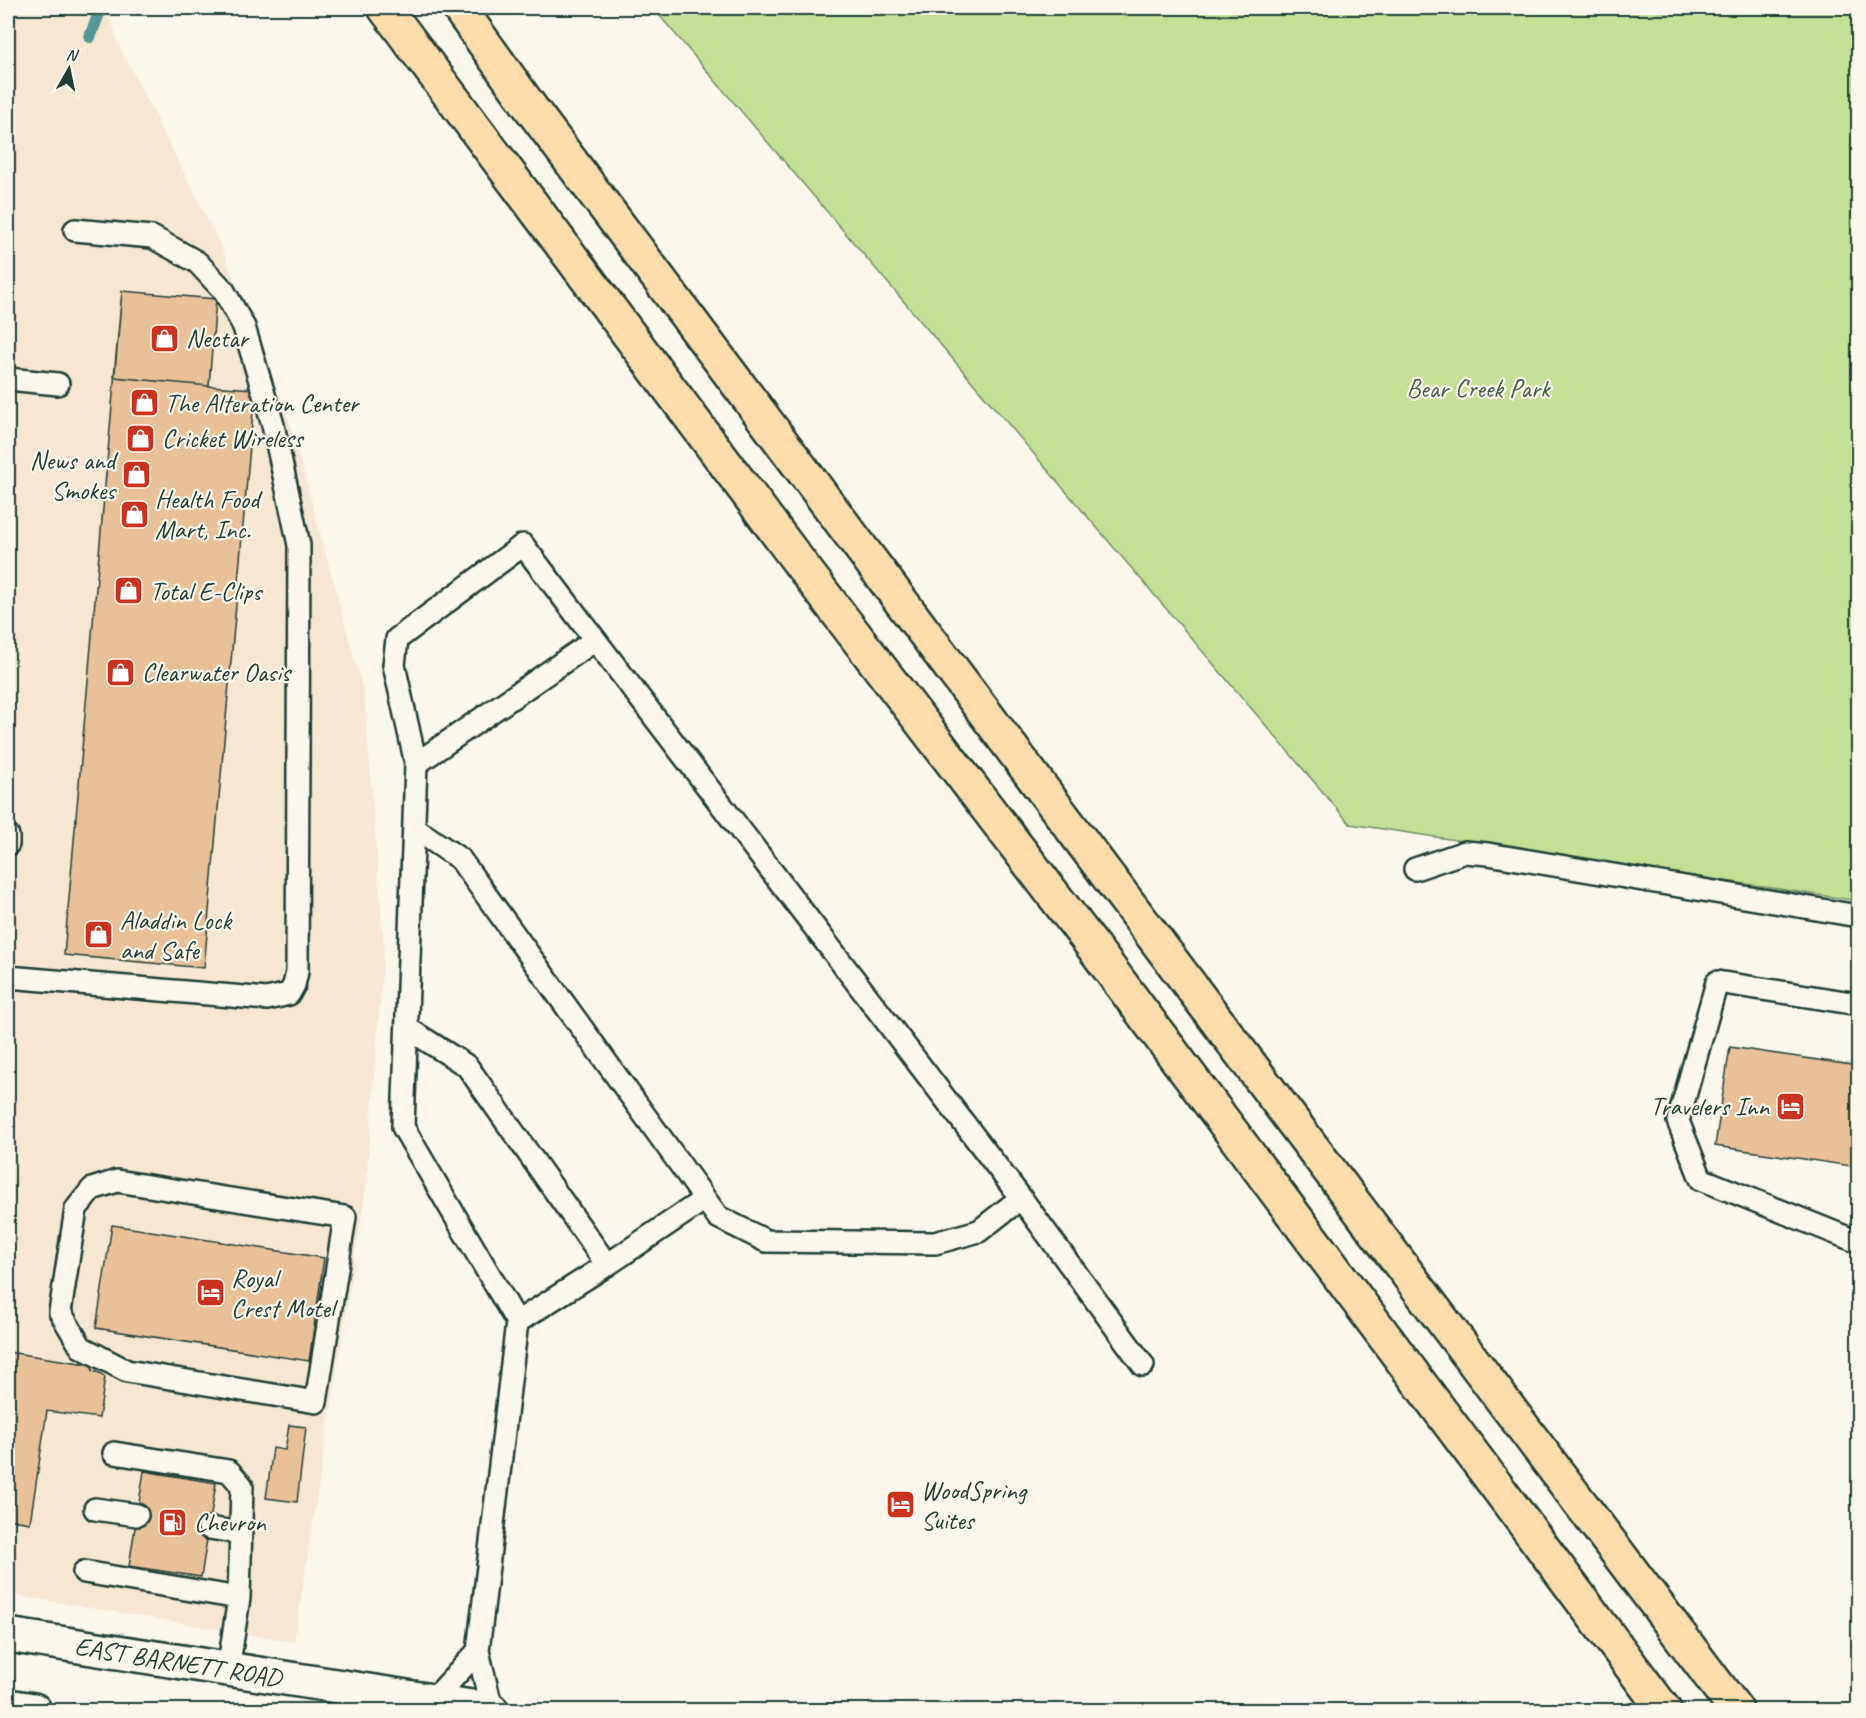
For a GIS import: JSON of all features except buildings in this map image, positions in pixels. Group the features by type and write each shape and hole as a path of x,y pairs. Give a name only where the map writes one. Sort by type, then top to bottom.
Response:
{"highway":[{"path":"385,8 1664,1710"},
{"path":"459,8 636,249 1736,1710"}],"main road":[{"name":"EAST BARNETT ROAD","path":"8,1635 228,1670 431,1706 492,1710"},
{"path":"8,1706 34,1710"}],"lane":[{"path":"8,977 267,999 289,994 297,972 299,545 273,425 244,327 224,291 197,262 152,237 75,230"},
{"path":"8,379 58,384"},
{"path":"492,1710 478,1651 517,1323 403,1127 416,764 394,666 397,639 523,545 1021,1198 1143,1365"},
{"path":"416,764 595,640"},
{"path":"414,828 460,859 718,1217 766,1240 935,1243 979,1231 1021,1198"},
{"path":"8,836 8,844"},
{"path":"1415,869 1465,852 1488,854 1858,916"},
{"path":"1858,1004 1717,982 1678,1121 1701,1179 1858,1242"},
{"path":"407,1028 467,1066 607,1265"},
{"path":"117,1181 345,1217 316,1402 127,1371 81,1347 60,1312 76,1209 92,1190 117,1181"},
{"path":"517,1323 705,1199"},
{"path":"114,1453 229,1471 242,1486 239,1598 228,1670"},
{"path":"95,1509 137,1515"},
{"path":"208,1528 241,1533"},
{"path":"84,1572 239,1598"},
{"path":"431,1706 478,1651"}],"shaded area":[{"path":"8,8 107,8 120,47 221,246 291,426 364,694 384,948 366,1187 294,1642 8,1594"}],"green space":[{"name":"Bear Creek Park","path":"653,8 1858,8 1858,901 1350,824"}],"waterway":[{"path":"90,37 101,8"}],"place":[{"name":"Nectar","path":"165,338"},
{"name":"The Alteration Center","path":"144,403"},
{"name":"Cricket Wireless","path":"141,438"},
{"name":"News and Smokes","path":"136,475"},
{"name":"Health Food Mart, Inc.","path":"134,514"},
{"name":"Total E-Clips","path":"129,591"},
{"name":"Clearwater Oasis","path":"121,672"},
{"name":"Aladdin Lock and Safe","path":"99,935"},
{"name":"Travelers Inn","path":"1790,1106"},
{"name":"Royal Crest Motel","path":"210,1293"},
{"name":"WoodSpring Suites","path":"900,1505"},
{"name":"Chevron","path":"173,1522"}]}
